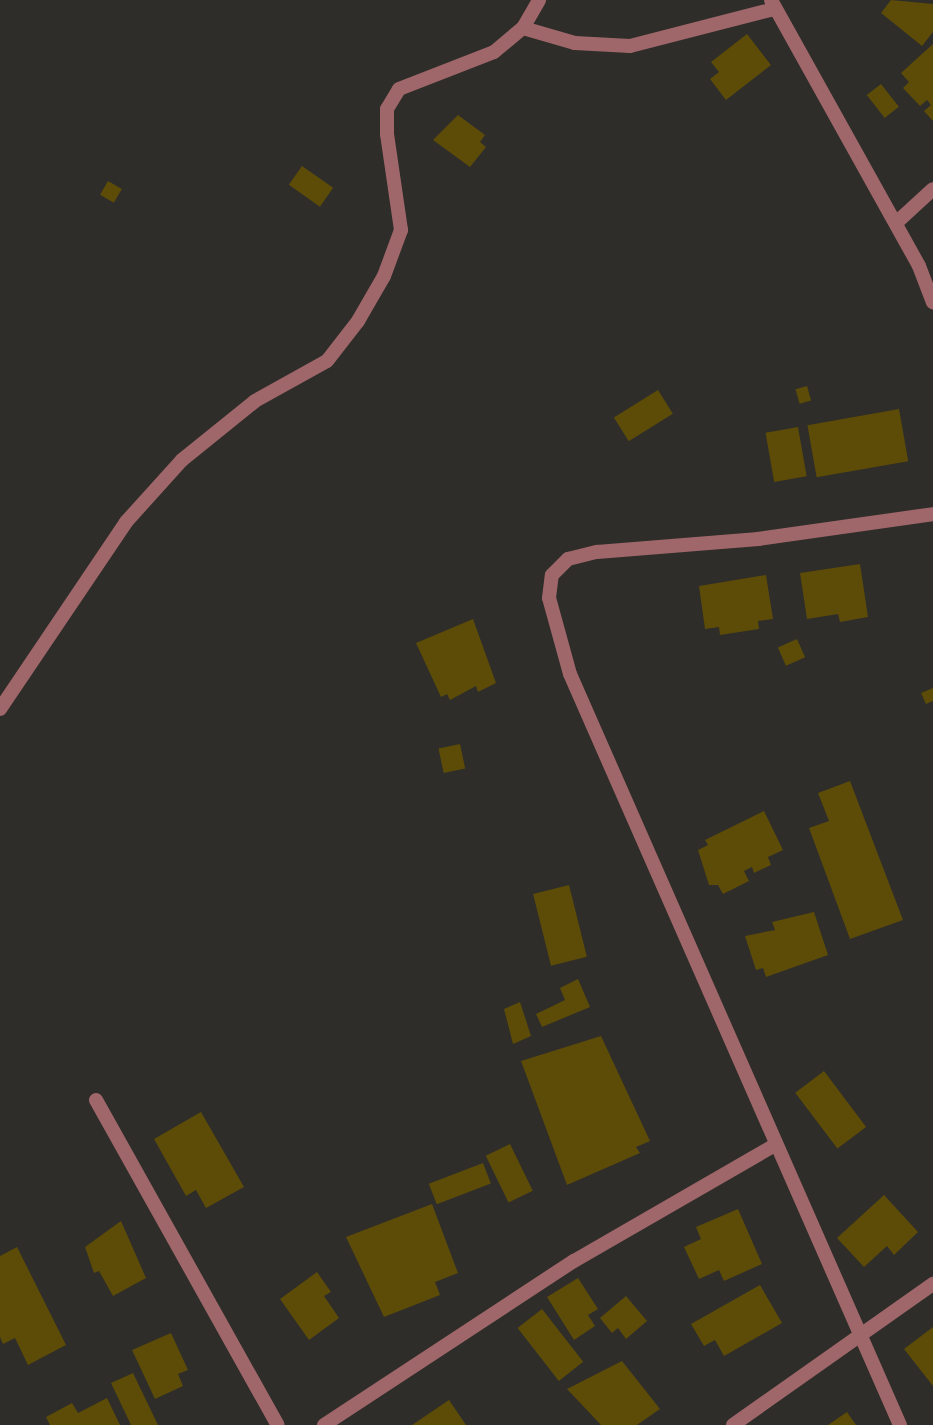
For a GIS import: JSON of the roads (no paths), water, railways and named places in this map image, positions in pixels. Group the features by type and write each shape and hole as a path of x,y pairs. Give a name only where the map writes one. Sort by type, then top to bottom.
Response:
{"street":[{"path":"0,709 126,522 182,460 255,401 327,361 358,321 384,276 401,230 387,134 387,108 399,89 494,52 523,28 539,0"},
{"path":"523,28 575,43 630,46 772,4 896,223 933,302"},
{"path":"896,223 933,189"},
{"path":"900,1425 773,1146 570,674 549,598 552,575 568,559 597,552 758,539 933,514"},
{"path":"96,1100 278,1425"},
{"path":"324,1425 573,1261 773,1146"},
{"path":"733,1425 861,1339 933,1284"}]}
